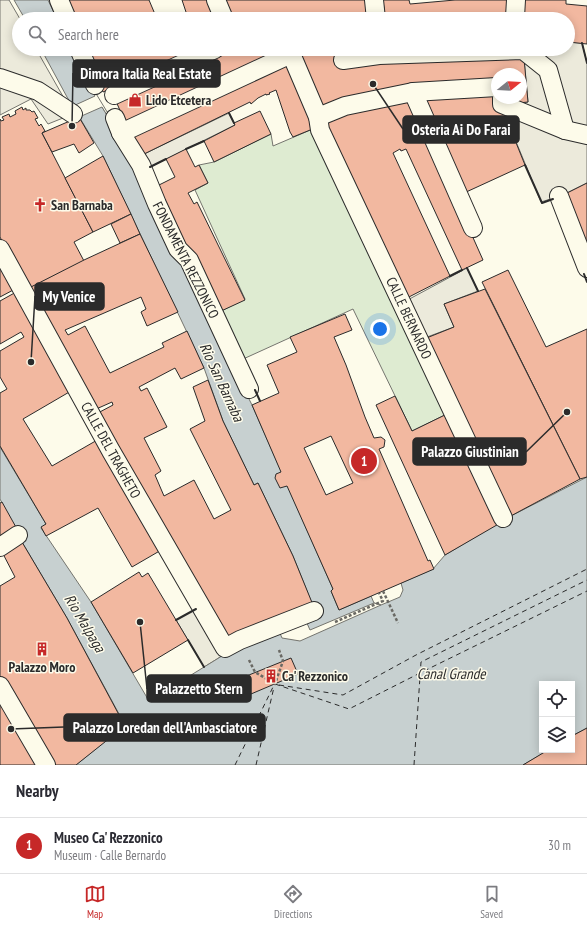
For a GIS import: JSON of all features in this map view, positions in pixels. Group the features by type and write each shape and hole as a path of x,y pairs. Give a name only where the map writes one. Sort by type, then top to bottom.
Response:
{"street":[{"path":"59,0 64,12"},
{"path":"216,0 221,12"},
{"path":"374,0 375,12"},
{"path":"82,56 95,85"},
{"path":"114,95 200,56"},
{"name":"FONDAMENTA REZZONICO","path":"249,389 189,260 178,249 157,204 142,164 121,127 153,119 263,68 284,56"},
{"name":"CALLE BERNARDO","path":"290,56 318,117 320,130 503,518"},
{"path":"343,60 361,56"},
{"path":"526,56 548,70 565,130"},
{"path":"0,78 38,91 73,114"},
{"path":"318,117 345,106 413,92 491,87"},
{"path":"413,92 473,228"},
{"path":"509,104 565,130 587,135"},
{"path":"559,196 587,268"},
{"name":"CALLE DEL TRAGHETO","path":"0,249 111,451 232,644"},
{"path":"0,547 18,535"},
{"path":"232,644 314,610"},
{"path":"0,686 46,765"}],"path":[{"path":"383,591 398,623"},
{"path":"334,622 383,601 379,593"},
{"path":"232,644 255,672 275,684 283,661 270,628"}],"green space":[{"path":"315,128 449,413 412,431 353,309 241,360 219,312 245,299 195,190 208,183 199,165 214,162 271,134 273,146"}],"shaded area":[{"path":"0,0 9,0 16,12 12,12 12,56 40,56 73,114 48,124 31,99 0,115"},
{"path":"575,42 582,43 587,63 587,183 563,195 541,202 500,104 527,104 527,68 525,68 524,56 575,56"},
{"path":"229,113 235,125 146,169 140,156"},
{"path":"467,268 478,291 444,304 454,327 419,340 402,303"},
{"path":"205,604 230,651 204,667 176,620"}],"water":[{"path":"14,0 48,0 54,12 21,12"},
{"name":"Canal Grande","path":"45,56 74,56 83,76 110,120 252,405 333,589 331,591 339,610 371,596 374,603 381,605 400,597 403,590 401,583 433,569 445,555 507,518 587,477 587,728 575,734 575,681 539,681 539,753 544,753 523,765 76,765 125,725 67,618 19,537 0,499 0,447 46,524 41,528 91,602 149,701 230,651 317,616 293,556 258,483 254,485 223,421 204,368 103,156 67,97"}],"pier":[{"path":"90,87 92,87 112,120 110,120 102,107 77,118 71,107 95,96"},
{"path":"374,603 381,605 300,641 282,638 279,631 306,621 310,630"}],"building":[{"path":"66,0 149,0 154,12 70,12"},
{"path":"182,0 212,0 216,12 186,12"},
{"path":"219,0 373,0 374,12 223,12"},
{"path":"383,0 409,0 410,4 455,0 566,0 566,4 587,6 587,44 575,43 575,12 384,12"},
{"path":"88,56 186,56 103,92"},
{"path":"213,56 287,56 315,128 293,137 276,90 269,93 270,94 266,94 258,98 251,104 250,102 140,156 115,99"},
{"path":"296,56 335,56 335,62 524,58 525,68 491,68 491,83 318,108"},
{"path":"491,90 491,104 500,104 525,165 464,193 423,96"},
{"path":"411,97 483,260 462,270 406,149 401,151 400,149 393,153 450,276 405,299 322,122 381,103"},
{"name":"San Barnaba","path":"22,107 23,110 26,108 26,110 30,110 32,112 34,111 38,118 35,119 39,126 41,124 45,131 42,133 93,232 74,242 84,261 26,290 0,237 0,119 1,121 4,120 2,117 9,114 10,117 16,114 15,111"},
{"path":"260,111 271,134 214,162 204,141 235,125 234,123"},
{"path":"79,117 94,143 79,153 74,144 52,152 42,133"},
{"path":"186,149 195,167 199,165 208,183 188,193 194,204 197,202 245,300 219,312 185,243 180,245 155,187 175,177 166,159"},
{"path":"103,156 131,214 93,232 65,178"},
{"path":"587,183 587,252 563,195"},
{"path":"131,214 140,234 120,243 111,224"},
{"path":"140,234 178,312 147,326 141,312 146,309 141,297 65,330 68,335 85,326 110,373 164,347 162,343 187,331 204,368 181,379 175,368 139,387 141,391 147,388 167,427 144,438 161,471 155,475 164,496 194,480 214,519 231,510 190,429 205,421 193,387 208,380 223,421 254,485 258,483 293,556 313,605 225,639 96,414 113,405 112,402 94,410 27,289"},
{"path":"0,258 17,288 0,297"},
{"path":"508,270 546,347 587,329 587,477 580,479 482,282"},
{"path":"485,289 580,479 507,518 424,339 454,327 444,304"},
{"path":"18,291 71,391 23,419 52,466 99,439 163,549 132,567 98,508 46,536 41,527 46,524 0,446 0,393 7,389 0,377 0,351 24,337 21,332 0,344 0,301"},
{"path":"345,314 352,330 334,337 374,438 381,437 385,440 384,447 379,449 428,561 430,560 434,569 339,610 331,591 333,589 287,486 280,488 275,478 276,474 281,472 252,405 279,393 267,365 297,352 290,337","holes":["331,436 353,483 326,495 304,448"]},
{"path":"395,396 412,431 449,413 502,522 445,555 376,405"},
{"path":"2,502 17,529 0,541 0,503"},
{"name":"Palazzo Moro","path":"19,537 67,618 125,726 76,765 49,765 0,681 0,586 15,577 1,550"},
{"path":"139,572 142,577 148,573 188,640 133,673 91,602"},
{"name":"Ca' Rezzonico","path":"291,658 298,674 251,694 244,677"},
{"path":"0,693 43,765 0,765"},
{"path":"587,728 587,765 523,765 543,753 575,753 575,734"}],"ferry route":[{"path":"279,685 343,695 416,655 587,569"},
{"path":"414,765 421,662 587,580"},
{"path":"275,684 349,709 587,591"},
{"path":"235,765 274,685"},
{"path":"256,765 274,687"}],"wall":[{"path":"582,43 587,63"},
{"path":"229,113 234,123"},
{"path":"186,149 204,141"},
{"path":"150,167 166,159"},
{"path":"525,165 542,203 553,199"},
{"path":"467,268 478,291"},
{"path":"450,276 462,270"},
{"path":"584,274 587,282"},
{"path":"255,390 260,401"},
{"path":"176,620 196,609"},
{"path":"188,640 204,667"}],"place":[{"name":"Osteria Ai Do Farai","path":"373,84"},
{"name":"Lido Etcetera","path":"135,100"},
{"name":"Dimora Italia Real Estate","path":"72,126"},
{"name":"San Barnaba","path":"40,205"},
{"name":"My Venice","path":"31,362"},
{"name":"Palazzo Giustinian","path":"567,412"},
{"name":"Museo Ca' Rezzonico","path":"364,461"},
{"name":"Palazzetto Stern","path":"140,622"},
{"name":"Palazzo Moro","path":"42,649"},
{"name":"Ca' Rezzonico","path":"271,676"},
{"name":"Palazzo Loredan dell'Ambasciatore","path":"11,729"}],"water label":[{"name":"Rio San Barnaba","path":"222,382"},
{"name":"Rio Malpaga","path":"85,623"}]}
